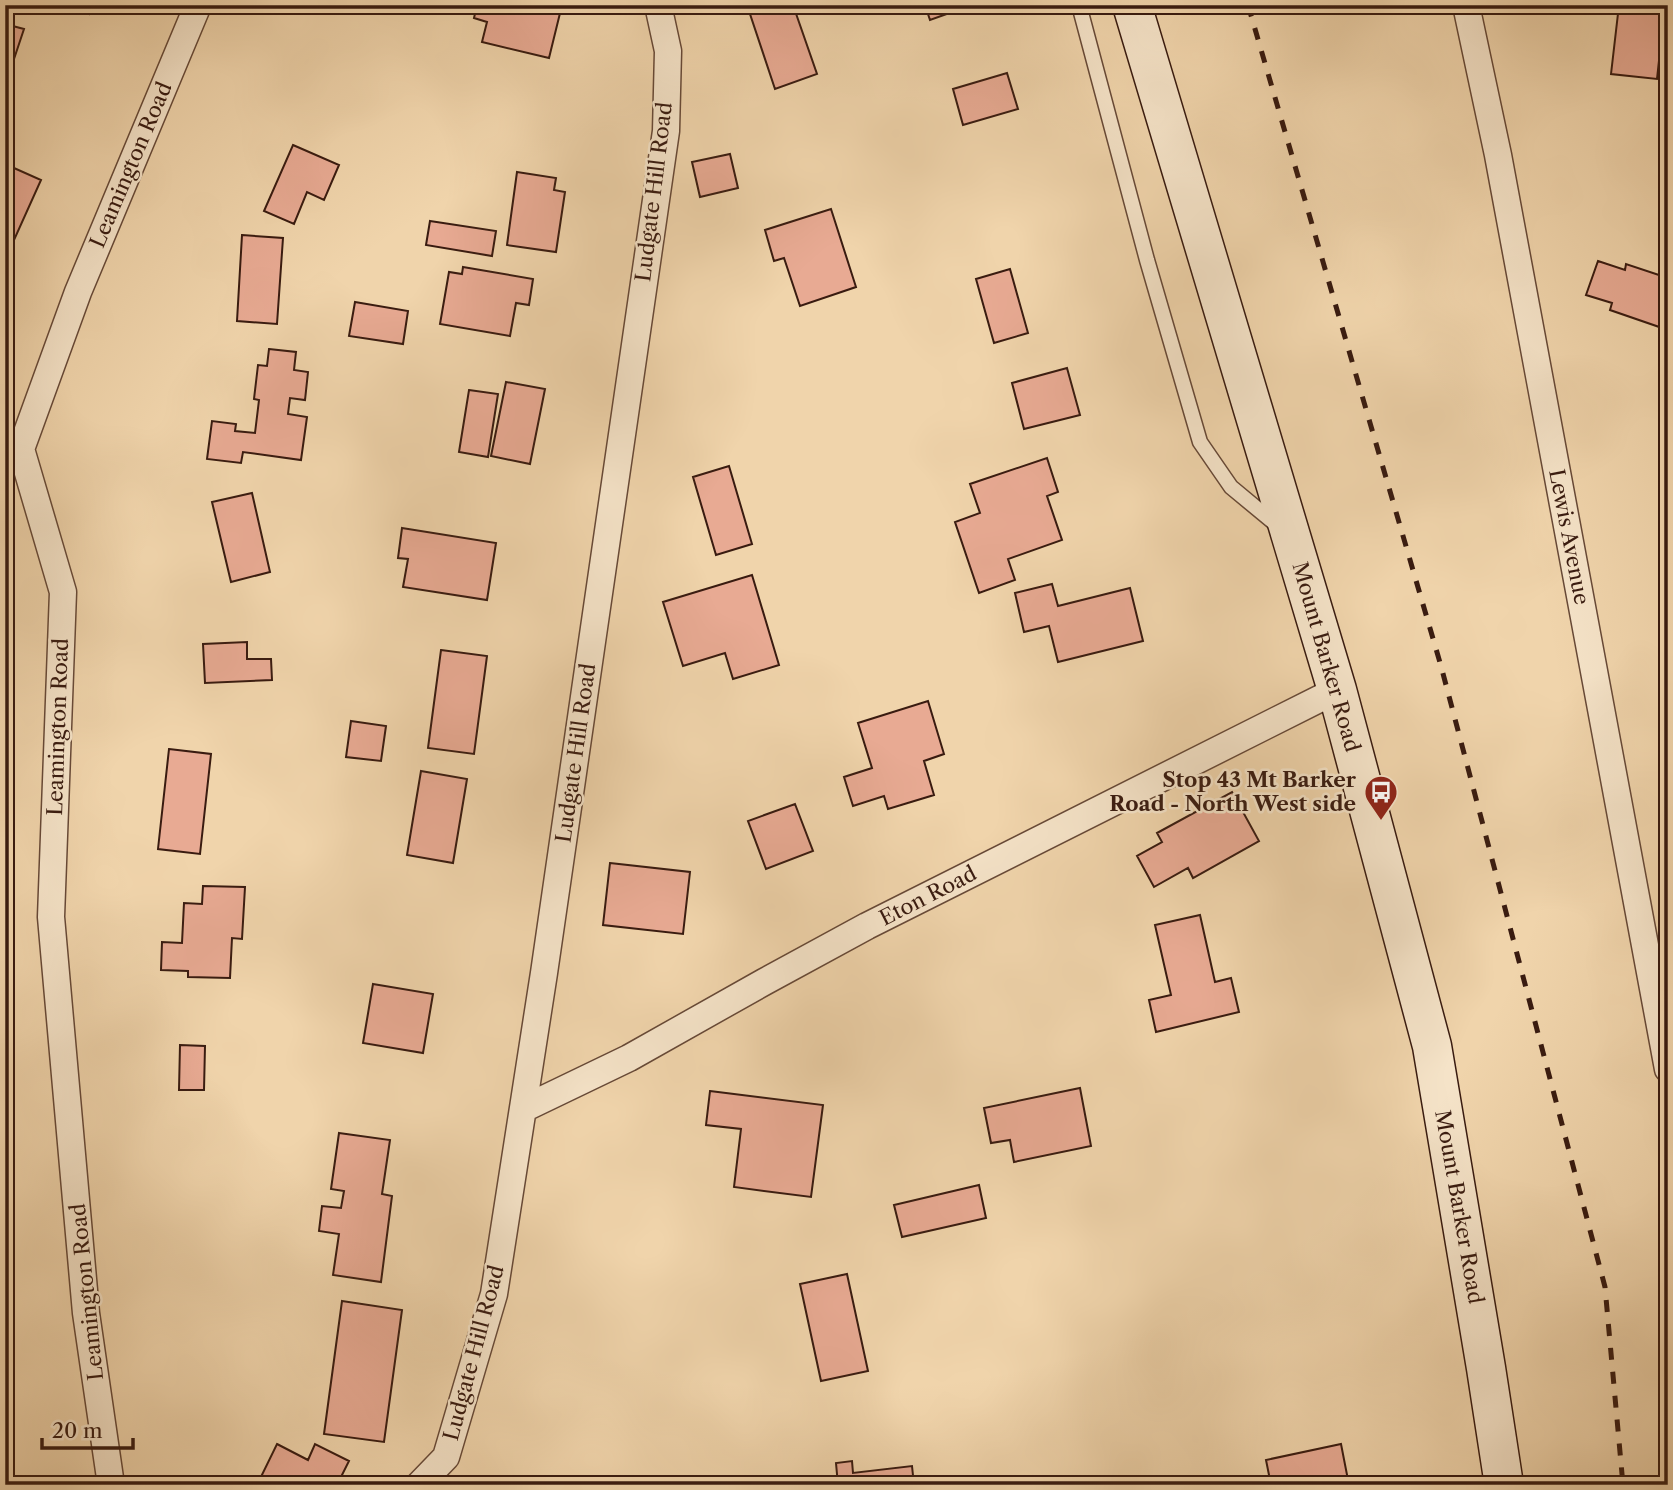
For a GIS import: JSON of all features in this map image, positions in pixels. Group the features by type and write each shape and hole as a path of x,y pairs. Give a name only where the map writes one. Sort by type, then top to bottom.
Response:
{"main road":[{"name":"Mount Barker Road","path":"1132,5 1337,690 1432,1046 1504,1485"}],"street":[{"name":"Leamington Road","path":"111,1485 86,1313 51,917 63,592 21,449 78,292 198,5"},
{"name":"Ludgate Hill Road","path":"419,1485 446,1457 494,1294 548,946 666,131 668,51 658,5"},
{"name":"Lewis Avenue","path":"1466,5 1500,169 1668,1069"},
{"name":"Eton Road","path":"523,1109 629,1058 867,926 1337,690"}],"lane":[{"path":"1079,5 1147,260 1200,442 1231,487 1290,536"}],"building":[{"path":"48,5 91,5 89,14"},
{"path":"477,5 562,5 549,58 482,42 487,22 474,18"},
{"path":"747,5 793,5 817,74 775,89"},
{"path":"925,5 972,5 930,20"},
{"path":"1619,5 1665,5 1657,79 1611,74"},
{"path":"5,24 24,29 5,86"},
{"path":"1007,73 1018,109 963,125 953,89"},
{"path":"293,145 339,165 324,200 307,192 294,224 264,211"},
{"path":"730,154 738,188 700,197 692,162"},
{"path":"5,164 41,180 5,260"},
{"path":"517,172 556,178 554,190 565,192 556,252 507,245"},
{"path":"831,209 856,287 800,306 784,258 774,261 765,230"},
{"path":"430,221 496,231 492,256 426,245"},
{"path":"242,235 283,238 277,324 237,321"},
{"path":"1598,261 1625,270 1626,264 1668,278 1668,330 1610,310 1612,303 1586,295"},
{"path":"463,267 533,279 529,305 516,303 510,336 440,324 449,272 462,274"},
{"path":"1010,269 1028,333 994,343 976,279"},
{"path":"355,302 408,311 403,344 349,336"},
{"path":"269,349 296,352 294,370 308,372 305,400 290,398 288,414 307,417 301,460 243,452 241,463 207,459 212,421 236,424 235,431 255,433 259,400 254,399 258,365 267,366"},
{"path":"1067,368 1080,415 1024,429 1012,383"},
{"path":"506,382 545,389 530,464 491,456"},
{"path":"469,390 498,394 488,457 459,452"},
{"path":"1047,458 1058,492 1047,496 1062,540 1008,559 1015,580 979,593 955,522 980,513 970,484"},
{"path":"729,466 752,544 716,555 693,477"},
{"path":"252,493 270,572 231,582 212,502"},
{"path":"402,528 496,543 487,600 403,587 408,559 398,558"},
{"path":"752,575 779,665 733,679 725,653 683,666 663,602"},
{"path":"1052,584 1058,606 1130,588 1143,641 1058,662 1049,626 1024,632 1015,593"},
{"path":"247,642 247,659 271,659 272,680 205,683 203,644"},
{"path":"441,650 487,656 474,754 428,748"},
{"path":"928,701 944,754 924,761 934,795 888,809 884,796 853,806 844,777 872,768 858,723"},
{"path":"351,721 386,726 381,761 346,757"},
{"path":"169,749 211,754 200,854 158,849"},
{"path":"421,771 467,779 453,863 407,855"},
{"path":"1232,792 1259,841 1193,878 1188,868 1154,887 1137,856 1162,842 1157,833"},
{"path":"795,804 813,851 766,869 748,821"},
{"path":"610,863 690,872 683,934 603,925"},
{"path":"203,886 245,887 242,939 232,938 230,978 188,977 188,971 161,970 162,942 182,943 184,903 202,904"},
{"path":"1200,915 1215,982 1231,978 1239,1012 1156,1032 1149,1000 1171,995 1155,925"},
{"path":"373,984 433,994 423,1053 363,1043"},
{"path":"180,1045 205,1046 204,1090 179,1090"},
{"path":"1080,1088 1091,1146 1014,1162 1010,1140 991,1143 984,1108"},
{"path":"710,1091 823,1105 811,1197 734,1187 741,1129 706,1125"},
{"path":"339,1133 390,1140 382,1194 392,1196 381,1282 333,1275 339,1234 319,1231 322,1206 341,1208 344,1191 331,1189"},
{"path":"979,1185 986,1218 902,1237 894,1205"},
{"path":"847,1274 868,1371 821,1381 800,1284"},
{"path":"342,1301 402,1310 384,1442 324,1434"},
{"path":"277,1444 308,1460 315,1444 349,1461 337,1485 257,1485"},
{"path":"1341,1444 1349,1485 1271,1485 1266,1460"},
{"path":"852,1461 853,1473 912,1466 914,1485 838,1485 836,1463"}],"railway":[{"path":"1248,5 1441,666 1605,1287 1623,1485"}],"place":[{"name":"Stop 43 Mt Barker Road - North West side","path":"1381,822"}]}
